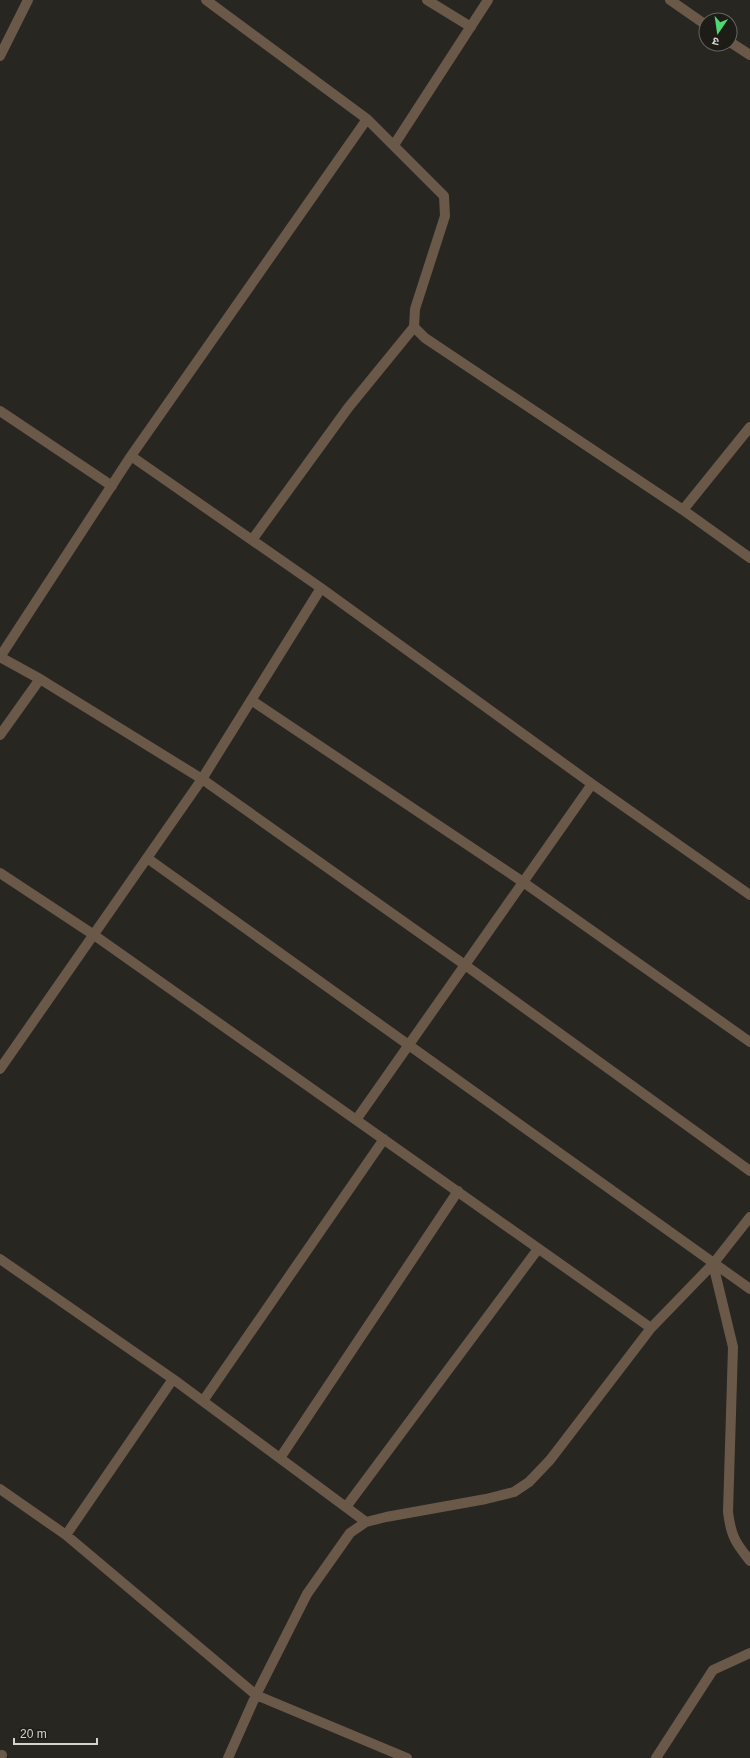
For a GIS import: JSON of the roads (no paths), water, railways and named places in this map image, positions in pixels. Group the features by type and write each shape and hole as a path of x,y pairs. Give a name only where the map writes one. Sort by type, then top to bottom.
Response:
{"street":[{"path":"0,56 28,0"},
{"path":"206,0 367,119 444,196 445,216 415,310 414,327 348,408 252,540"},
{"path":"427,0 472,27"},
{"path":"394,145 472,27 488,0"},
{"path":"670,0 698,19"},
{"path":"738,47 750,55"},
{"path":"367,119 131,456 0,657 40,679 202,779 465,965 750,1171"},
{"path":"414,327 425,338 683,510 750,558"},
{"path":"0,410 112,486"},
{"path":"683,510 750,427"},
{"path":"131,456 321,588 592,784 750,895"},
{"path":"0,1069 202,779 321,588"},
{"path":"0,735 40,679"},
{"path":"251,700 523,882 750,1042"},
{"path":"356,1120 592,784"},
{"path":"147,858 750,1289"},
{"path":"0,873 94,935 651,1328"},
{"path":"203,1402 384,1139"},
{"path":"280,1458 458,1191"},
{"path":"228,1758 256,1695 307,1594 350,1534 366,1522 486,1499 514,1492 529,1482 550,1460 651,1328 713,1264 750,1217"},
{"path":"346,1507 538,1249"},
{"path":"0,1259 173,1379 366,1522"},
{"path":"713,1264 732,1347 728,1512 731,1532 738,1546 750,1561"},
{"path":"66,1535 173,1379"},
{"path":"0,1489 66,1535 256,1695 392,1755 407,1758"},
{"path":"656,1758 713,1670 750,1653"}]}
